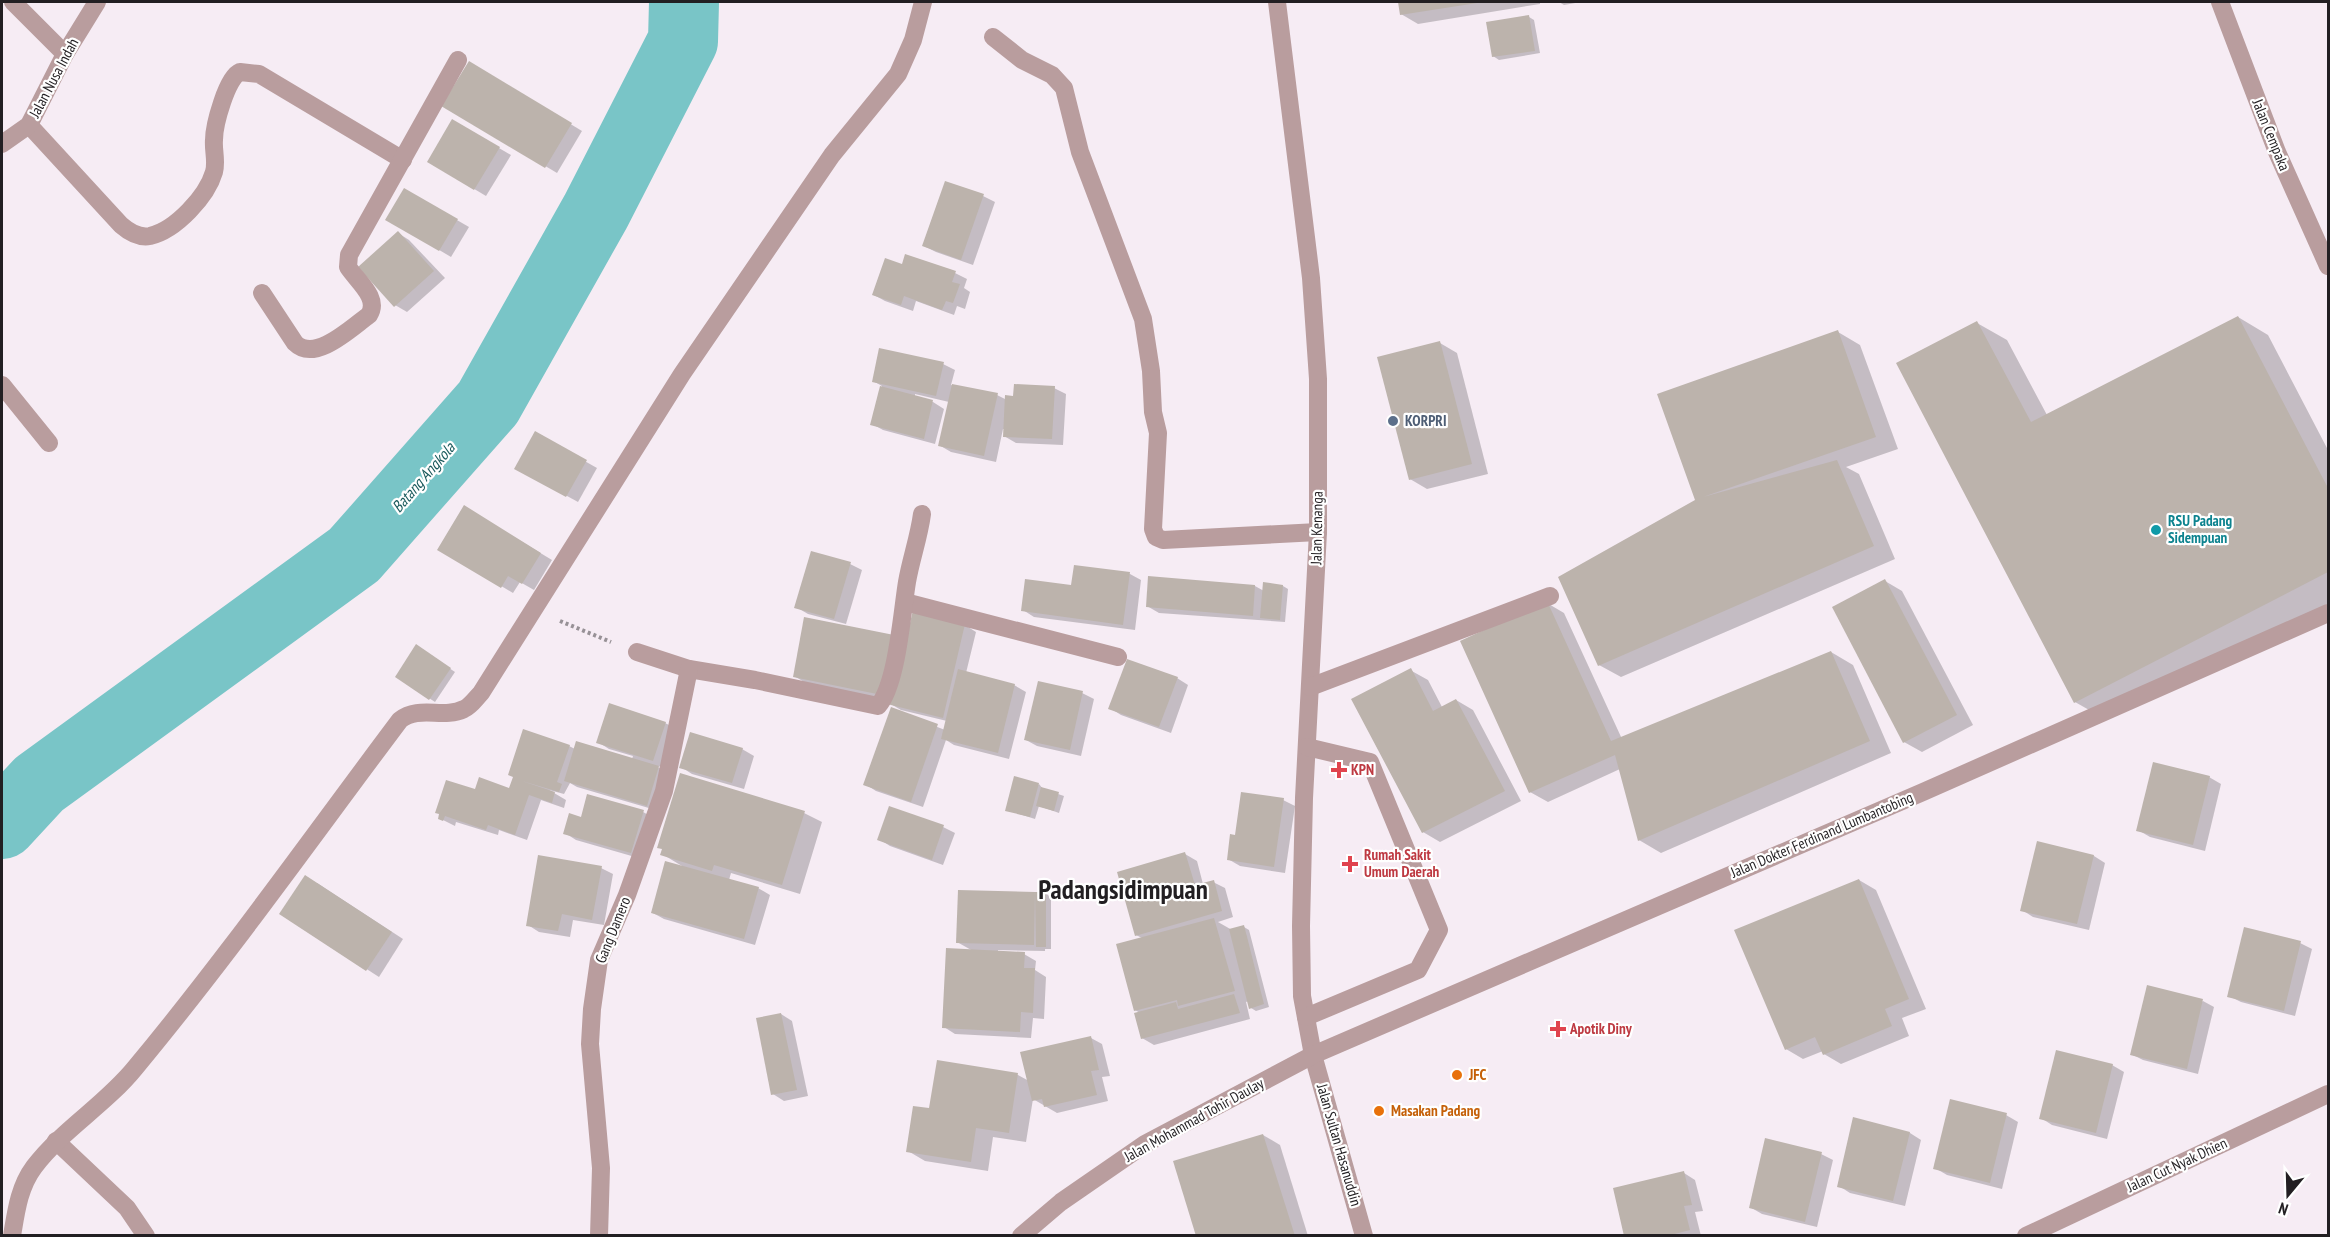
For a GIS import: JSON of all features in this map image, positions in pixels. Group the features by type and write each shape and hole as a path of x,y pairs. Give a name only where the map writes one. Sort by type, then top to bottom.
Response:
{"street":[{"path":"13,2 65,54"},
{"name":"Jalan Nusa Indah","path":"2,144 29,125 65,54 97,2"},
{"path":"12,1236 23,1185 33,1168 56,1141 125,1080 176,1019 400,720 416,712 464,710 473,703 534,611 682,374 832,155 898,74 913,40 923,2"},
{"name":"Jalan Kenanga","path":"1277,2 1312,289 1318,379 1318,532 1301,927 1302,996 1313,1054"},
{"name":"Jalan Cempaka","path":"2220,2 2277,152 2328,266"},
{"path":"993,37 1022,60 1052,75 1064,88 1080,152 1143,319 1151,371 1153,412 1158,433 1153,529 1156,537 1163,540 1318,532"},
{"path":"262,293 295,343 307,350 320,349 369,315 372,311 373,300 348,267 348,260 458,60"},
{"path":"29,125 121,225 129,232 139,236 150,236 163,231 193,208 210,183 215,169 213,138 231,78 240,72 259,74 403,160"},
{"path":"2,384 49,443"},
{"path":"637,652 689,669 755,680 878,706 884,699 891,674 922,514"},
{"path":"1310,687 1550,596"},
{"path":"905,602 1118,657"},
{"name":"Jalan Dokter Ferdinand Lumbantobing","path":"1313,1054 1923,792 2328,613"},
{"name":"Gang Damero","path":"599,1236 601,1168 591,1044 592,1009 599,960 627,895 664,791 689,669"},
{"path":"1306,1017 1418,970 1439,930 1370,762 1307,747"},
{"name":"Jalan Mohammad Tohir Daulay","path":"1021,1236 1061,1202 1146,1144 1313,1054"},
{"name":"Jalan Sultan Hasanuddin","path":"1313,1054 1364,1236"},
{"name":"Jalan Cut Nyak Dhien","path":"2026,1236 2328,1094"},
{"path":"56,1141 127,1208 146,1236"}],"path":[{"path":"534,611 637,652"}],"building":[{"path":"1398,2 1477,2 1477,3 1400,15"},
{"path":"1529,15 1535,51 1492,57 1486,22"},
{"path":"469,61 572,123 545,168 441,106"},
{"path":"452,119 500,147 474,190 427,162"},
{"path":"945,181 984,194 961,260 922,246"},
{"path":"404,188 458,219 439,251 385,220"},
{"path":"398,231 434,271 394,307 358,267"},
{"path":"905,254 956,271 952,282 960,284 953,303 946,301 942,310 904,296 901,305 872,295 885,258 902,264"},
{"name":"RSU Padang Sidempuan","path":"2238,316 2328,488 2328,572 2074,703 1896,363 1977,321 2031,422"},
{"path":"1838,330 1876,437 1703,497 1837,460 1874,546 1598,666 1558,577 1695,500 1657,394"},
{"path":"1440,341 1472,464 1409,480 1377,357"},
{"path":"879,348 944,362 936,396 872,382"},
{"path":"952,384 998,393 984,456 938,446"},
{"path":"1014,384 1055,386 1052,439 1003,437 1005,395 1013,396"},
{"path":"880,386 933,400 924,439 870,425"},
{"path":"535,431 587,460 566,497 514,469"},
{"path":"464,505 541,553 522,584 508,576 501,588 437,550"},
{"path":"811,551 851,562 834,619 794,608"},
{"path":"1074,565 1130,572 1123,625 1021,611 1025,579 1071,585"},
{"path":"1148,576 1255,585 1253,616 1146,607"},
{"path":"1885,579 1957,715 1903,743 1832,607"},
{"path":"1263,582 1283,585 1280,620 1260,618"},
{"path":"1547,601 1611,741 1831,651 1870,741 1638,841 1615,755 1529,793 1460,641"},
{"path":"913,610 965,624 943,718 887,704 898,675"},
{"path":"804,617 894,635 882,695 793,677"},
{"path":"416,644 451,668 429,700 395,677"},
{"path":"1127,659 1178,677 1159,727 1108,709"},
{"path":"1411,668 1433,711 1456,699 1505,791 1422,833 1351,699"},
{"path":"958,669 1015,684 998,753 941,739"},
{"path":"1038,681 1083,691 1070,750 1024,740"},
{"path":"609,703 666,722 653,761 596,743"},
{"path":"891,707 938,724 911,802 863,785"},
{"path":"523,729 570,745 557,782 562,784 559,792 522,781 555,792 552,803 529,795 515,835 488,825 486,830 445,816 443,821 438,819 439,814 435,813 446,780 475,789 479,777 509,788 513,777 508,775"},
{"path":"690,732 743,748 732,783 679,768"},
{"path":"576,741 659,766 647,806 564,781"},
{"path":"2153,762 2210,776 2193,845 2136,831"},
{"path":"680,773 805,811 782,885 714,865 712,871 660,855 662,849 657,848"},
{"path":"1014,776 1039,783 1030,817 1005,811"},
{"path":"1041,787 1059,792 1054,811 1036,806"},
{"path":"1241,792 1284,798 1274,867 1227,860 1230,834 1235,835"},
{"path":"587,794 644,810 631,853 563,834 569,813 581,817"},
{"path":"889,806 944,825 932,860 877,840"},
{"path":"2037,841 2094,855 2077,924 2020,911"},
{"path":"1185,852 1195,885 1214,880 1222,911 1135,936 1117,872"},
{"path":"538,855 602,866 592,920 562,914 558,931 526,926"},
{"path":"665,861 759,887 744,939 651,913"},
{"path":"305,875 392,932 366,971 279,914"},
{"path":"1859,879 1909,999 1885,1009 1892,1026 1823,1055 1815,1037 1785,1050 1734,930"},
{"path":"958,890 1035,892 1034,945 956,943"},
{"path":"1035,892 1046,892 1046,947 1036,947"},
{"path":"1214,918 1235,991 1178,1006 1177,1000 1134,1011 1116,944"},
{"path":"1244,925 1264,1004 1249,1009 1229,929"},
{"path":"2244,927 2301,941 2284,1011 2227,997"},
{"path":"946,948 1025,952 1024,968 1035,968 1033,1013 1021,1012 1020,1032 942,1028"},
{"path":"2147,985 2203,999 2187,1069 2130,1055"},
{"path":"1234,994 1240,1013 1141,1039 1134,1013 1176,1002 1178,1009"},
{"path":"781,1013 797,1090 771,1095 756,1018"},
{"path":"1091,1036 1099,1070 1091,1071 1097,1095 1044,1107 1042,1099 1032,1101 1020,1052"},
{"path":"2056,1050 2113,1064 2096,1133 2039,1119"},
{"path":"937,1060 1018,1073 1009,1133 976,1128 971,1162 906,1152 913,1106 929,1108"},
{"path":"1950,1099 2007,1113 1990,1183 1933,1169"},
{"path":"1853,1117 1910,1132 1893,1201 1837,1187"},
{"path":"1263,1134 1295,1236 1196,1236 1173,1161"},
{"path":"1765,1138 1822,1152 1805,1222 1749,1208"},
{"path":"1684,1171 1692,1205 1684,1206 1690,1230 1667,1236 1635,1236 1635,1234 1624,1236 1613,1188"}],"waterway":[{"name":"Batang Angkola","path":"2,824 39,784 354,555 488,403 596,211 683,41 684,2"}],"place":[{"name":"KORPRI","path":"1393,421"},
{"name":"RSU Padang Sidempuan","path":"2156,530"},
{"name":"KPN","path":"1339,770"},
{"name":"Rumah Sakit Umum Daerah","path":"1350,864"},
{"name":"Apotik Diny","path":"1558,1029"},
{"name":"JFC","path":"1457,1075"},
{"name":"Masakan Padang","path":"1379,1111"}],"district":[{"name":"Padangsidimpuan","path":"1123,890"}]}
